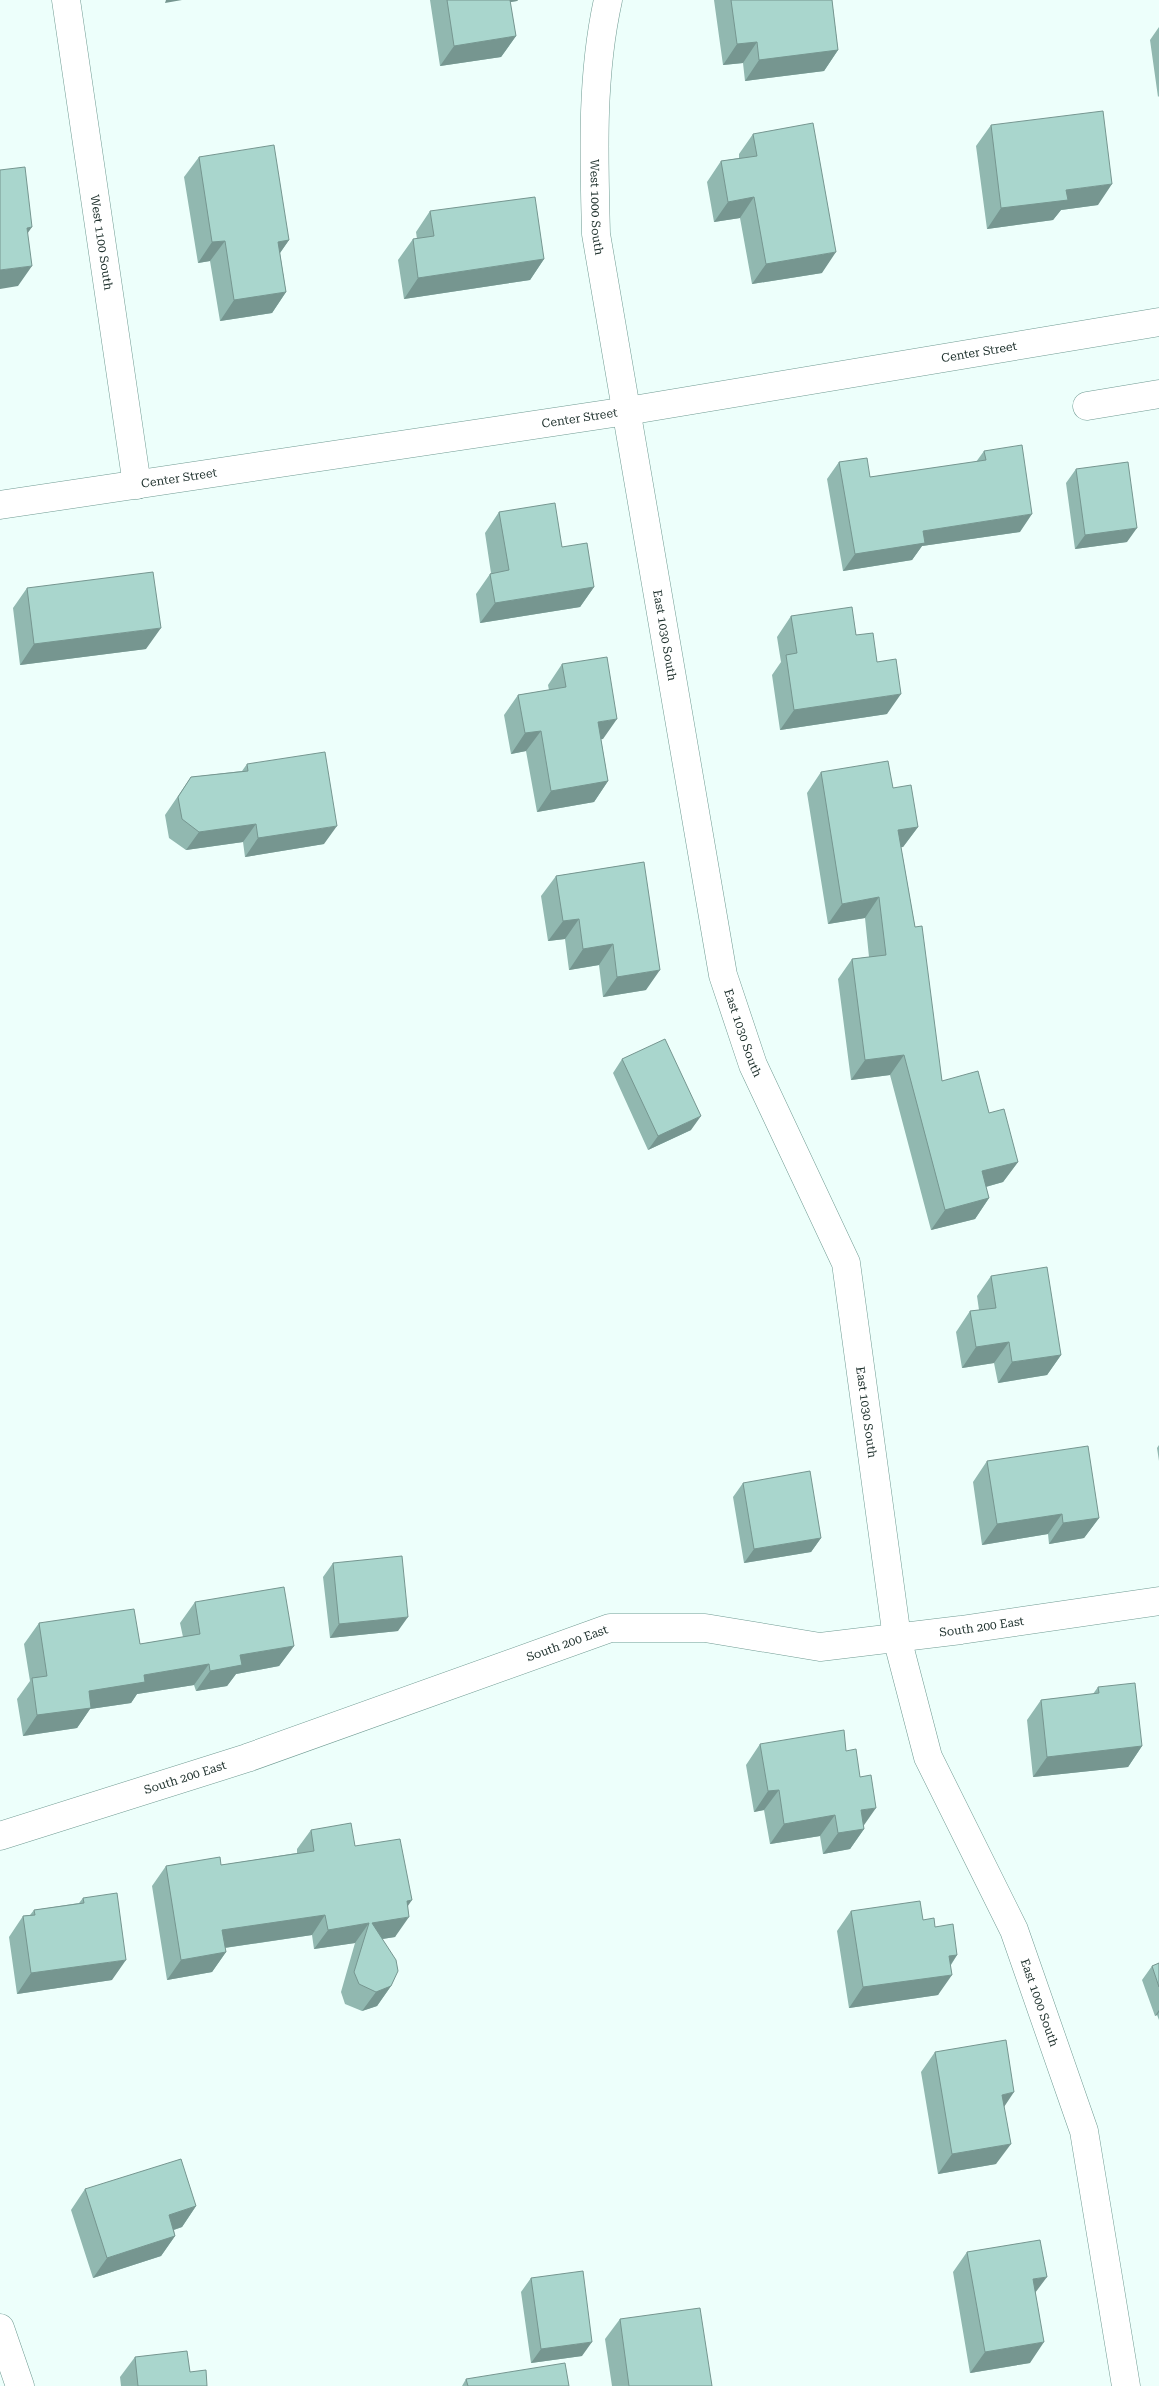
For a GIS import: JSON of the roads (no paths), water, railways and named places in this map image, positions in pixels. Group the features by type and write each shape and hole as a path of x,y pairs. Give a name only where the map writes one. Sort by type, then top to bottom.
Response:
{"street":[{"name":"West 1100 South","path":"66,0 136,484"},
{"name":"West 1000 South","path":"608,0 600,35 593,137 596,234 627,411"},
{"name":"Center Street","path":"0,505 627,411 1159,322"},
{"path":"1087,406 1159,394"},
{"name":"East 1030 South","path":"627,411 723,975 752,1065 846,1263 897,1638"},
{"name":"South 200 East","path":"0,1836 247,1758 610,1628 705,1628 820,1647 1159,1601"},
{"name":"East 1000 South","path":"897,1638 928,1756 1014,1930 1084,2131 1126,2386"},
{"path":"0,2328 20,2386"}]}
